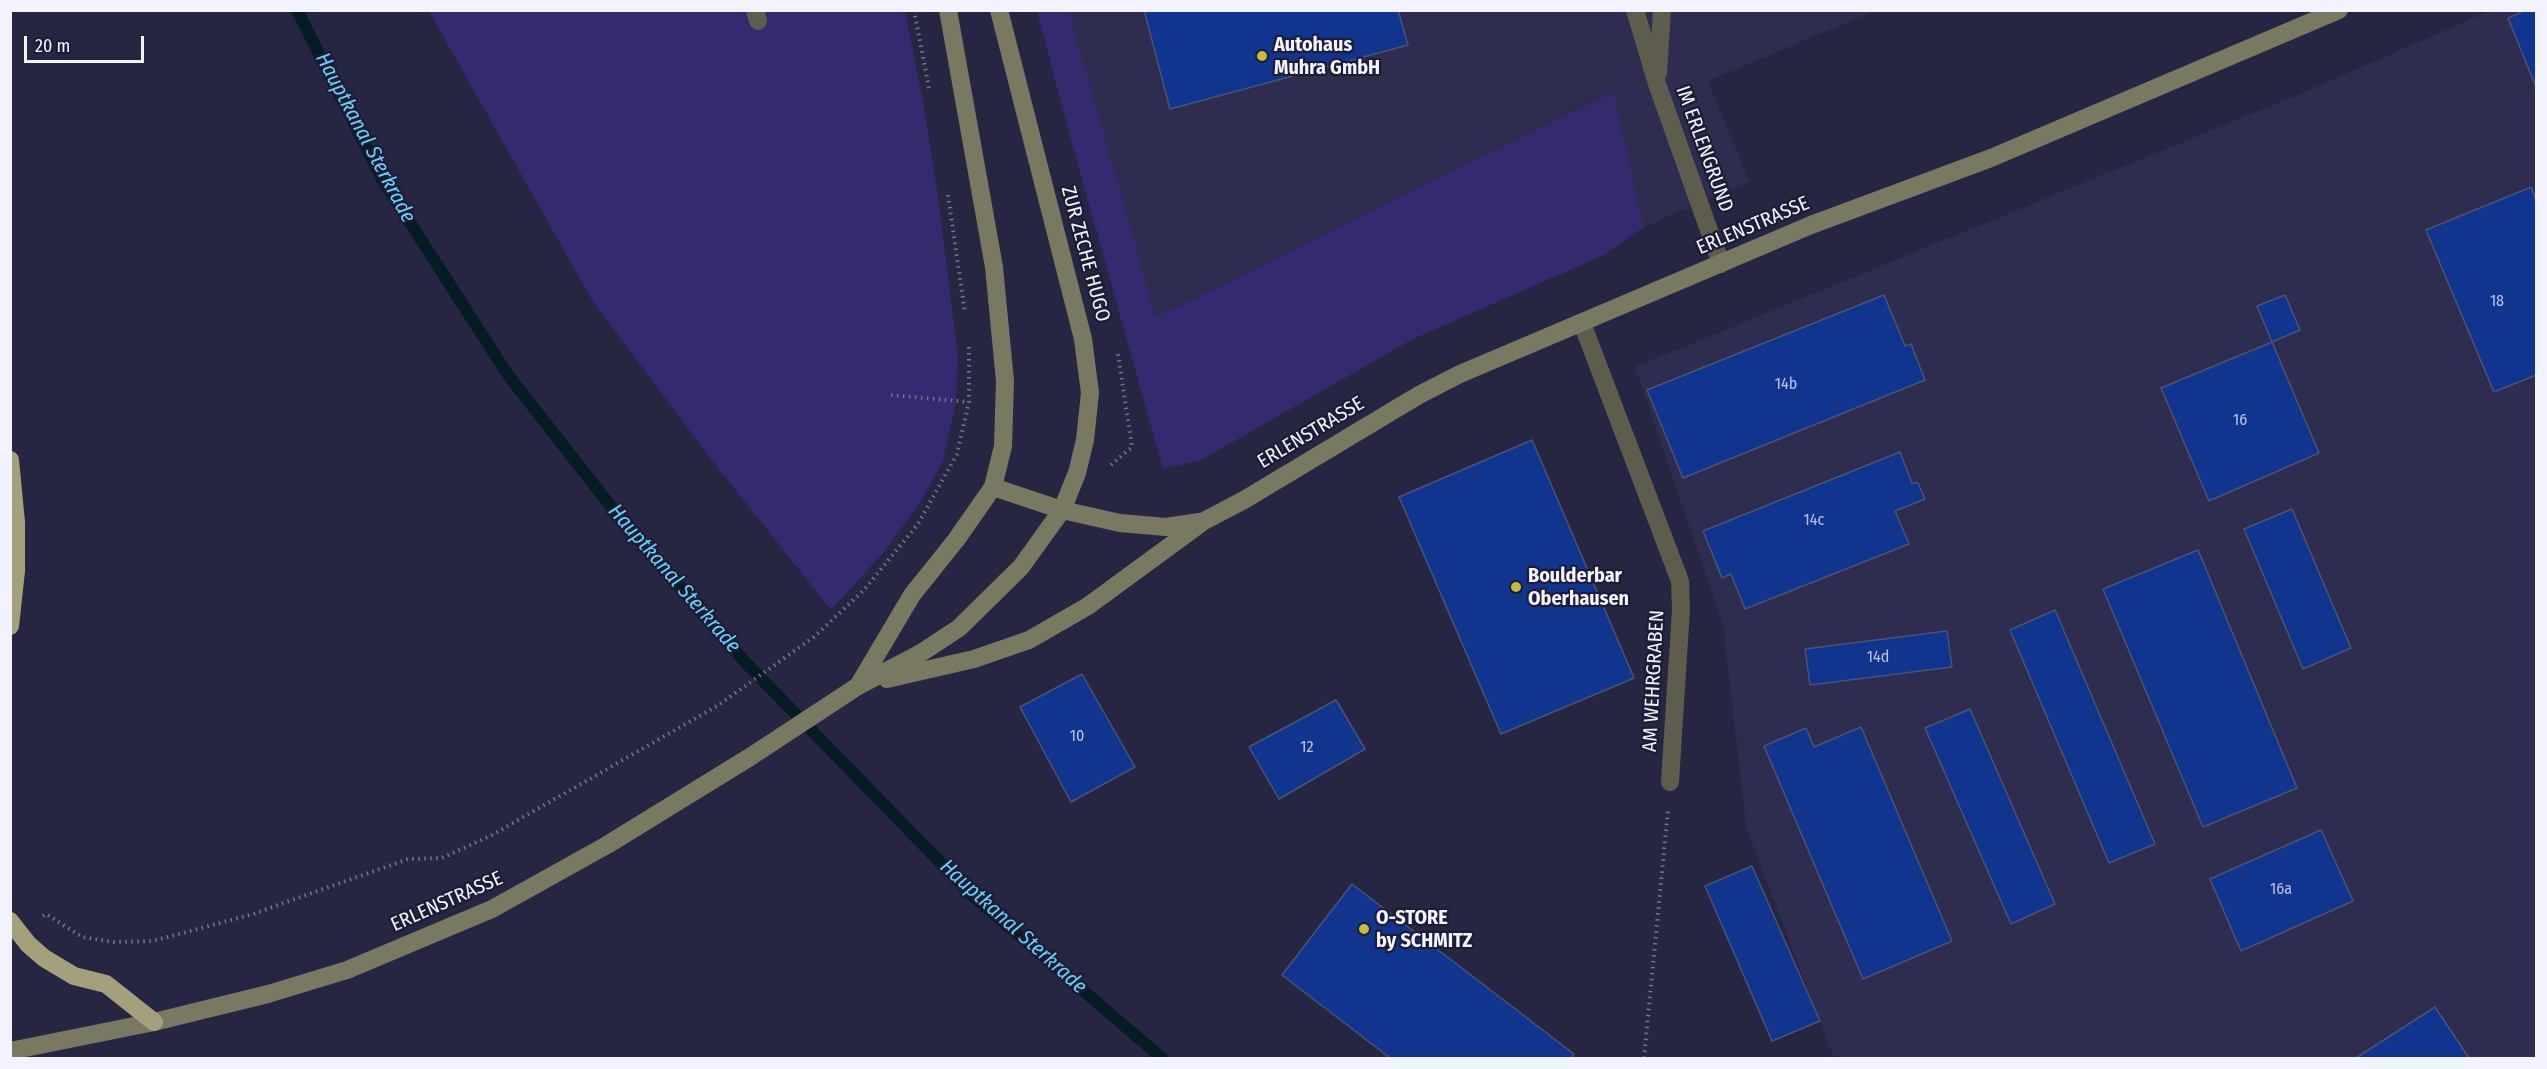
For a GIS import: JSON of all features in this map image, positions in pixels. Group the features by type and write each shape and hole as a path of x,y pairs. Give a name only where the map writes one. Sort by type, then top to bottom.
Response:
{"highway":[{"path":"10,460 16,522 16,572 10,626"},
{"path":"10,921 22,938 44,958 74,976 106,984 154,1022"}],"main road":[{"path":"948,10 994,267 1004,370 1003,446 993,487"},
{"name":"ZUR ZECHE HUGO","path":"999,10 1083,339 1090,393 1085,440 1077,473 1062,510"},
{"name":"ERLENSTRASSE","path":"858,686 974,658 1029,640 1088,606 1204,521 1244,500 1419,395 1460,374 1811,225 1991,158 2339,10"},
{"name":"ERLENSTRASSE","path":"858,686 912,595 956,540 993,487 1062,510 1120,523 1167,527 1204,521"},
{"name":"ERLENSTRASSE","path":"10,1051 154,1022 268,994 347,970 492,909 607,845 750,757 858,686 921,654 959,627 1021,567 1062,510"}],"street":[{"name":"IM ERLENGRUND","path":"1635,10 1657,84 1721,264"},
{"name":"IM ERLENGRUND","path":"1657,84 1662,10"},
{"name":"AM WEHRGRABEN","path":"1582,323 1680,581 1682,609 1670,782"}],"path":[{"path":"914,10 929,92"},
{"path":"946,184 967,324"},
{"path":"22,938 46,914 82,937 114,942 153,941 253,914 408,859 442,858 492,835 717,706 814,637 862,591 918,524 957,453 969,402 969,336"},
{"path":"891,395 969,402"},
{"path":"1644,1059 1670,782"}],"shaded area":[{"path":"429,11 905,11 923,101 938,197 958,357 956,402 943,461 920,503 884,552 831,610 707,454 592,300"},
{"path":"1037,11 1069,11 1156,317 1613,92 1644,227 1604,255 1413,339 1203,459 1163,469"},
{"path":"1069,11 1874,11 1708,81 1749,181 1644,227 1612,92 1156,317"},
{"path":"2489,11 2536,11 2536,1058 1834,1058 1746,827 1723,625 1635,367 2300,94"}],"building":[{"name":"Autohaus Muhra GmbH","path":"1144,10 1398,10 1408,45 1170,109"},
{"path":"2526,10 2536,10 2536,87 2508,18"},
{"path":"2531,187 2536,200 2536,375 2494,392 2426,230"},
{"path":"1884,295 1905,346 1911,344 1925,380 1683,478 1647,390"},
{"path":"2285,295 2300,330 2272,342 2257,306"},
{"path":"2272,342 2319,453 2209,501 2161,388"},
{"name":"Boulderbar Oberhausen","path":"1532,440 1634,678 1501,734 1399,497"},
{"path":"1900,452 1912,483 1918,483 1925,499 1895,511 1909,544 1745,609 1731,574 1722,578 1703,531"},
{"path":"2292,509 2351,648 2303,669 2244,529"},
{"path":"2198,550 2297,788 2203,827 2103,589"},
{"path":"2055,610 2155,844 2109,863 2010,630"},
{"path":"1947,631 1952,667 1810,685 1805,649"},
{"path":"1082,674 1135,767 1071,802 1020,707"},
{"path":"1336,700 1365,749 1279,799 1249,747"},
{"path":"1970,709 2055,904 2011,924 1925,728"},
{"path":"1861,727 1952,941 1863,979 1764,746 1806,728 1814,747"},
{"path":"2321,830 2353,901 2241,951 2210,879"},
{"path":"1752,866 1820,1021 1772,1041 1705,886"},
{"name":"O-STORE by SCHMITZ","path":"1352,884 1574,1054 1571,1058 1390,1058 1282,975"},
{"path":"2435,1007 2469,1058 2356,1058"}],"waterway":[{"name":"Hauptkanal Sterkrade","path":"297,10 382,179 508,375 620,518 746,663 974,897 1162,1058"}],"place":[{"name":"Autohaus Muhra GmbH","path":"1262,56"},
{"name":"Boulderbar Oberhausen","path":"1516,587"},
{"name":"O-STORE by SCHMITZ","path":"1364,929"}]}
